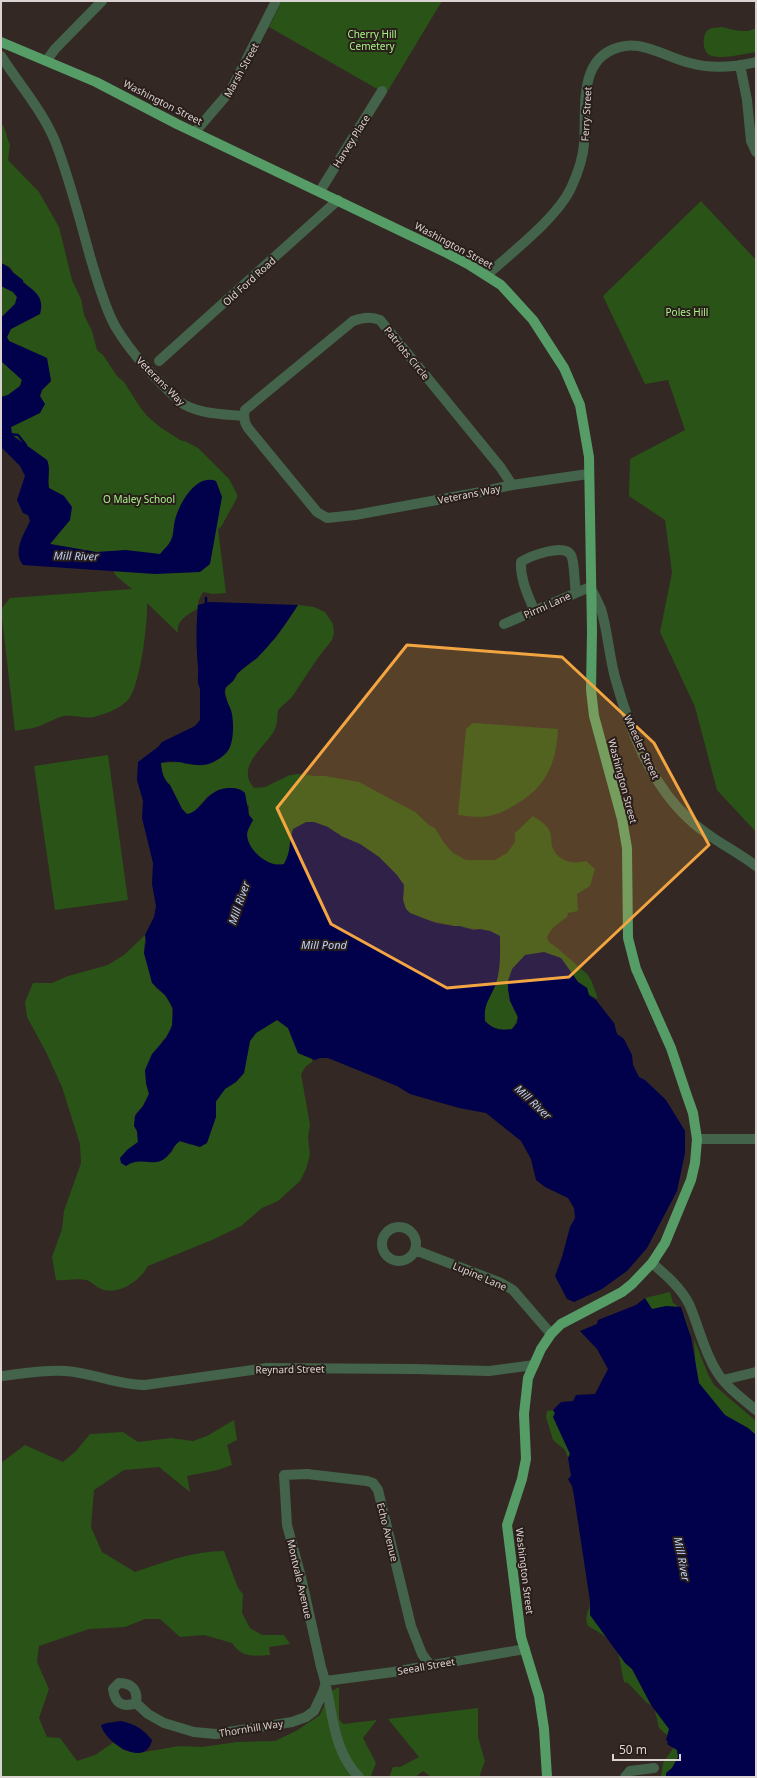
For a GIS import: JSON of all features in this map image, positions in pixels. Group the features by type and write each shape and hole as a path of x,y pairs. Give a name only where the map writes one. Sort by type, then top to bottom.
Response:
{"main road":[{"name":"Washington Street","path":"1,42 47,60 96,82 195,132 447,253 487,275 501,285 533,320 564,368 580,405 588,457 591,690 594,716 622,819 627,848 628,938 636,970 665,1033 681,1078 693,1113 697,1139 695,1163 691,1180 666,1243 652,1263 622,1292 560,1324 541,1349 528,1378 524,1414 526,1459 522,1479 507,1524 521,1637 539,1696 544,1729 547,1777"}],"street":[{"path":"47,60 55,49 102,1"},
{"name":"Marsh Street","path":"195,132 224,101 231,90 276,1"},
{"name":"Ferry Street","path":"487,275 552,215 571,189 583,152 587,82 597,61 609,52 627,46 644,48 691,64 740,66 756,62"},
{"name":"Veterans Way","path":"1,56 29,96 54,140 70,183 98,285 114,324 125,342 142,364 185,406 198,410 243,416 248,428 317,512 328,518 354,515 512,485 588,474"},
{"path":"740,66 747,100 751,141 756,152"},
{"name":"Harvey Place","path":"320,191 382,91"},
{"name":"Old Ford Road","path":"159,361 338,200"},
{"name":"Patriots Circle","path":"243,416 245,410 252,402 348,325 359,319 374,318 380,320 501,468 512,485"},
{"path":"534,610 522,578 521,569 521,562 534,556 559,549 566,550 571,555 573,562 576,592"},
{"name":"Pirmi Lane","path":"504,624 590,587"},
{"name":"Wheeler Street","path":"590,587 600,609 612,668 623,706 631,727 654,775 672,802 689,820 756,866"},
{"path":"697,1139 756,1139"},
{"name":"Lupine Lane","path":"415,1250 501,1283 513,1290 551,1334"},
{"path":"652,1263 668,1277 689,1304 701,1340 717,1372 723,1380 756,1410"},
{"name":"Reynard Street","path":"1,1376 59,1370 86,1374 131,1385 145,1385 267,1368 489,1371 534,1365"},
{"path":"723,1380 756,1372"},
{"name":"Echo Avenue","path":"284,1475 307,1474 373,1483 378,1490 411,1626 422,1654 430,1665"},
{"name":"Montvale Avenue","path":"284,1475 287,1525 301,1577 316,1647 326,1681 330,1708 346,1762 359,1777"},
{"name":"Seeall Street","path":"326,1681 393,1672 525,1649"},
{"name":"Thornhill Way","path":"136,1703 148,1714 164,1724 194,1732 216,1734 292,1722 306,1717 314,1711 326,1681"},
{"path":"625,1777 630,1771 654,1768"}],"highlighted area":[{"path":"407,645 562,657 654,743 709,845 569,977 447,988 331,924 277,808"}],"green space":[{"name":"Cherry Hill Cemetery","path":"282,1 442,1 386,94 269,27"},
{"path":"722,27 743,31 756,28 756,52 723,57 709,55 704,45 705,34 710,29"},
{"name":"O Maley School","path":"1,123 10,144 8,160 39,192 59,227 72,280 81,299 84,315 92,331 97,350 103,355 117,376 124,382 147,416 160,427 180,440 198,448 229,479 237,494 237,498 221,527 218,529 226,593 213,594 203,592 197,609 181,621 178,628 178,633 147,603 145,639 139,670 132,694 127,701 116,709 94,717 87,718 64,716 39,726 15,731 2,618 2,608 10,598 132,589 116,576 106,555 102,552 50,544 70,520 64,496 49,488 49,467 47,460 12,435 11,427 32,417 42,390 51,381 47,358 9,341 7,337 11,329 39,314 33,290 16,276 10,267 1,263"},
{"name":"Poles Hill","path":"701,201 756,260 756,832 717,790 695,707 660,632 672,573 665,520 629,496 630,459 685,430 668,380 645,384 603,296"},
{"path":"1,286 13,292 17,297 15,304 1,317"},
{"path":"1,361 22,379 20,386 8,395 1,397"},
{"path":"298,605 314,607 325,612 333,624 334,633 332,640 317,659 292,697 278,710 277,723 274,731 250,765 248,772 249,780 254,788 265,787 290,775 298,774 325,776 359,782 415,812 429,825 435,828 444,843 453,853 466,860 495,860 507,853 515,842 515,833 533,816 544,824 549,830 552,846 557,855 570,862 586,861 595,869 590,886 577,894 578,911 568,913 567,917 548,934 547,938 549,942 587,974 592,982 598,999 589,995 587,988 578,982 561,958 508,989 510,1000 517,1016 517,1021 512,1029 504,1030 494,1028 485,1021 485,1010 498,977 500,936 490,931 453,926 428,920 410,913 405,908 403,898 404,889 392,870 379,857 360,844 330,830 290,839 289,855 284,864 278,865 266,861 260,857 248,841 248,829 253,820 249,815 249,806 222,789 208,796 193,813 187,814 182,809 162,772 161,763 180,762 231,710 225,691 226,688 235,679 237,674 258,657 266,646 275,639"},
{"path":"473,723 558,729 555,754 552,764 542,783 535,791 512,807 500,813 485,817 458,815 466,729"},
{"path":"108,755 128,900 55,910 34,766"},
{"path":"145,935 144,953 151,977 156,988 166,996 169,1001 173,1019 170,1031 162,1041 146,1083 149,1094 143,1106 136,1113 134,1126 137,1131 138,1142 127,1150 133,1161 159,1162 172,1152 176,1143 180,1141 191,1145 216,1117 216,1102 225,1089 236,1082 244,1073 250,1041 256,1033 277,1020 288,1028 298,1053 312,1059 312,1062 306,1066 301,1074 310,1125 308,1137 310,1155 306,1169 300,1181 278,1201 262,1208 241,1226 212,1240 148,1266 140,1277 127,1286 120,1289 106,1290 99,1288 90,1281 86,1280 56,1280 52,1257 62,1229 64,1211 81,1163 80,1144 62,1087 46,1052 27,1017 25,1002 33,983 52,983 68,976 108,965 124,955"},
{"path":"670,1292 673,1303 684,1315 687,1324 692,1345 696,1374 694,1339 714,1385 756,1421 756,1435 748,1428 736,1422 756,1474 665,1336 645,1298"},
{"path":"553,1410 573,1447 568,1458 565,1450 553,1440 546,1417 547,1411"},
{"path":"234,1420 237,1440 227,1445 232,1465 218,1470 187,1476 190,1492 159,1467 124,1470 94,1490 91,1527 102,1552 135,1572 190,1555 212,1551 224,1551 238,1588 243,1594 242,1613 250,1628 262,1635 284,1635 290,1644 269,1647 270,1655 248,1655 236,1648 232,1643 204,1635 180,1637 160,1619 145,1619 125,1627 89,1629 39,1646 37,1662 49,1689 39,1718 47,1737 60,1738 77,1761 95,1755 114,1742 123,1750 139,1753 179,1746 202,1747 237,1742 275,1741 296,1731 320,1715 330,1692 339,1687 339,1719 343,1724 377,1720 363,1738 376,1763 371,1776 372,1777 1,1777 1,1463 25,1445 63,1462 76,1451 90,1434 123,1432 138,1442 171,1438 193,1441 207,1436"},
{"path":"591,1603 676,1718 668,1736 659,1728 654,1707 647,1703 628,1683 624,1682 616,1648 607,1638 588,1626 586,1617"},
{"path":"478,1708 478,1737 485,1761 479,1777 431,1777 423,1771 415,1777 389,1777 393,1767 400,1767 419,1757 388,1719"},
{"path":"674,1747 681,1753 699,1777 661,1777 663,1763"}],"water":[{"path":"1,263 9,268 35,292 41,301 40,314 11,329 7,337 9,341 47,358 51,381 42,390 40,396 45,404 40,413 11,427 12,435 47,460 49,467 49,488 64,496 72,507 70,520 50,544 96,552 126,550 160,554 171,540 177,513 184,499 195,486 202,481 216,481 222,497 210,564 200,572 155,574 23,565 20,560 19,549 22,537 30,521 28,515 23,513 17,500 25,476 20,466 1,447 1,397 8,395 20,386 22,380 1,361 1,318 15,304 17,297 13,292 1,286"},
{"name":"Mill Pond","path":"209,602 298,605 268,646 257,658 238,673 233,681 226,687 225,696 231,710 233,724 232,741 227,752 222,757 210,764 196,765 176,762 161,763 162,772 182,809 187,814 197,809 214,792 228,788 239,789 245,793 249,815 253,820 247,833 248,841 255,852 266,861 278,865 284,864 288,855 293,829 306,822 314,822 328,827 341,836 360,844 379,857 397,875 404,885 403,900 406,909 410,913 436,923 460,926 473,930 480,929 490,931 500,936 498,977 485,1010 485,1021 494,1028 504,1030 512,1029 517,1023 518,1017 510,1001 508,981 512,969 525,955 544,952 561,958 578,982 587,988 589,995 596,1000 614,1023 617,1034 624,1039 632,1055 633,1065 639,1077 645,1080 666,1100 685,1131 685,1153 677,1191 647,1248 627,1271 602,1289 574,1302 567,1299 555,1276 570,1227 575,1218 574,1208 568,1198 545,1187 536,1180 531,1159 521,1141 486,1113 459,1108 410,1094 397,1086 328,1058 320,1058 315,1060 298,1053 288,1028 277,1020 256,1033 250,1041 244,1073 236,1082 225,1089 216,1101 216,1117 207,1143 200,1147 180,1141 169,1155 160,1161 135,1162 126,1166 121,1163 120,1158 127,1150 138,1142 137,1131 134,1126 135,1116 143,1106 149,1094 145,1070 152,1054 166,1038 172,1026 173,1008 165,995 152,983 144,953 146,941 145,935 154,917 156,906 152,884 153,863 142,818 143,801 137,780 138,762 158,747 162,742 195,726 200,720 197,613 198,605"},
{"path":"645,1298 652,1309 666,1306 681,1307 691,1337 699,1383 725,1415 748,1428 756,1435 756,1777 666,1777 666,1773 672,1768 678,1757 677,1750 667,1744 668,1742 666,1740 669,1729 651,1705 632,1669 625,1663 590,1615 590,1601 574,1496 572,1486 568,1479 571,1476 568,1458 570,1454 553,1417 555,1413 553,1410 561,1402 573,1401 576,1395 595,1394 608,1369 597,1349 580,1331 597,1324 598,1320 636,1305"},
{"path":"121,1721 142,1730 149,1736 152,1740 148,1748 142,1752 134,1753 117,1745 110,1739 104,1732 101,1725"}],"waterway":[{"name":"Mill River","path":"13,274 22,281"},
{"name":"Mill River","path":"9,434 18,435 26,445"},
{"name":"Mill River","path":"206,598 206,605"}]}
